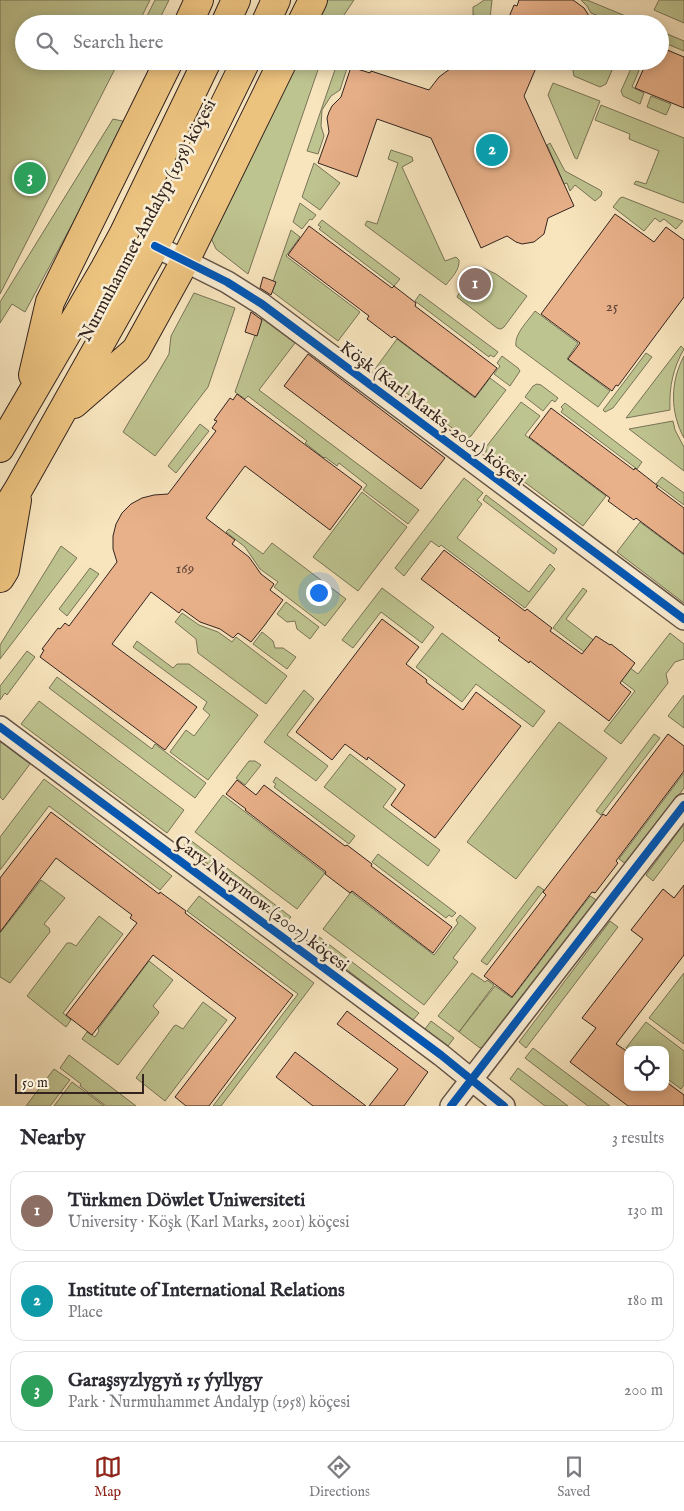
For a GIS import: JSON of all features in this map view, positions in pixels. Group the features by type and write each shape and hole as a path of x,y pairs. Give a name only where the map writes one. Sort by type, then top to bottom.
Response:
{"main road":[{"path":"192,15 199,0"},
{"path":"229,15 236,0"},
{"path":"268,15 276,0"},
{"path":"306,15 313,0"},
{"path":"27,403 50,302 165,70"},
{"name":"Nurmuhammet Andalyp (1958) köçesi","path":"0,448 122,235 203,70"},
{"name":"Nurmuhammet Andalyp (1958) köçesi","path":"0,519 155,246 242,70"},
{"path":"58,418 136,350 185,260 279,70"},
{"path":"0,578 5,570 18,490"}],"street":[{"name":"Köşk (Karl Marks, 2001) köçesi","path":"155,246 227,282 262,304 684,619"},
{"name":"Çary Nurymow (2007) köçesi","path":"0,727 472,1080 504,1106"},
{"path":"451,1106 684,805"}],"green space":[{"path":"0,0 150,0 142,15 15,15 15,70 114,70 0,294"},
{"path":"155,0 169,0 162,15 148,15"},
{"path":"326,0 354,0 344,15 319,15"},
{"path":"484,0 492,0 490,15 473,15 473,7"},
{"path":"581,0 587,0 623,15 596,15 591,13"},
{"path":"659,0 684,0 684,23 669,15 654,10"},
{"path":"669,35 684,41 684,51 669,45"},
{"path":"292,70 318,70 248,274 216,249 211,238"},
{"path":"335,70 346,70 340,90 331,96 322,110 321,126 324,136 318,154 307,151"},
{"path":"612,70 606,84 600,87 574,76 573,71"},
{"path":"630,70 639,70 632,87 644,93 640,104 623,96 621,91"},
{"path":"553,83 600,101 577,159 548,95"},
{"path":"651,96 671,104 666,115 647,107"},
{"path":"601,105 684,138 684,203 634,184 636,181 646,184 659,151 629,139 630,134 595,120"},
{"path":"113,119 127,122 25,312 12,304 0,323 0,302"},
{"path":"550,143 565,171 600,190 602,192 601,196 595,201 575,185 570,191 567,183 564,184 547,145"},
{"path":"391,150 412,157 413,161 402,167 445,261 456,257 459,260 457,270 446,285 365,225 367,221 377,224 398,163 388,159"},
{"path":"314,163 340,183 320,210 302,197"},
{"path":"623,197 683,221 676,229 664,219 660,222 655,218 644,231 613,207"},
{"path":"300,203 316,215 302,229 293,222"},
{"path":"322,220 400,279 394,286 319,229 321,227 318,225"},
{"path":"291,230 300,237 286,256 360,312 338,341 270,290"},
{"path":"483,268 496,274 527,296 501,329 497,328 457,297 477,269"},
{"path":"194,293 235,308 208,387 155,456 123,432 169,354 171,336"},
{"path":"420,294 498,352 494,357 490,355 489,357 415,301"},
{"path":"535,311 578,343 567,359 610,391 598,407 516,346 519,332"},
{"path":"261,318 295,343 259,390 419,510 408,524 363,490 367,485 339,463 337,466 324,458 305,443 307,441 248,396 245,399 235,392"},
{"path":"397,339 475,398 490,378 506,390 471,436 468,438 464,437 375,369"},
{"path":"681,346 684,349 672,378 670,410 626,418"},
{"path":"646,353 652,357 613,408 605,412 603,410"},
{"path":"502,356 520,371 510,386 494,374 500,366 497,363"},
{"path":"684,356 684,438 676,418 674,387 679,366"},
{"path":"537,384 558,398 555,402 552,400 543,411 525,397 533,386"},
{"path":"521,402 540,416 525,435 606,496 583,526 486,453 486,447"},
{"path":"565,403 642,462 637,469 561,412 563,409 561,407"},
{"path":"673,421 675,430 684,447 684,471 629,429"},
{"path":"200,424 209,431 176,473 168,466"},
{"path":"662,477 684,493 684,505 656,484"},
{"path":"464,478 483,493 477,500 482,504 457,538 529,592 550,564 555,569 525,608 441,545 439,547 431,541 404,576 395,568"},
{"path":"362,492 407,527 358,591 313,557"},
{"path":"486,495 557,549 554,554 483,500"},
{"path":"640,522 684,555 684,603 617,552"},
{"path":"229,529 263,554 272,543 346,599 325,626 274,587 278,582 260,569 245,547 226,532"},
{"path":"61,546 77,558 0,659 0,645"},
{"path":"90,568 99,574 67,616 59,609"},
{"path":"382,588 434,627 422,643 381,612 353,648 342,640"},
{"path":"583,588 587,591 566,619 638,674 670,633 684,644 684,659 675,662 666,674 668,683 621,744 604,731 635,691 553,628"},
{"path":"286,602 319,627 310,639 297,629 295,621 287,622 277,614"},
{"path":"182,613 199,625 218,632 232,642 236,637 287,676 266,704 198,653 196,639 175,622"},
{"path":"262,632 273,641 275,648 283,648 296,657 287,669 253,644"},
{"path":"442,633 545,711 533,727 476,684 462,702 416,667"},
{"path":"137,641 173,668 177,664 189,664 258,715 208,780 170,752 186,730 194,736 210,715 203,709 207,702 133,647"},
{"path":"27,651 35,657 7,695 5,693 0,700 0,686"},
{"path":"57,677 152,749 155,744 206,783 195,798 49,688"},
{"path":"304,690 314,699 287,735 328,766 316,781 264,742"},
{"path":"684,695 684,728 668,716"},
{"path":"39,701 184,810 167,833 21,724"},
{"path":"559,722 607,758 516,879 467,842"},
{"path":"654,734 660,738 601,815 596,811"},
{"path":"1,742 30,764 3,800 0,797"},
{"path":"350,754 396,789 383,807 440,850 428,866 324,787"},
{"path":"249,761 255,761 261,765 245,785 236,778"},
{"path":"684,773 684,788 626,864 619,859"},
{"path":"276,777 355,836 349,844 274,787 276,784 273,782"},
{"path":"44,779 172,876 160,890 49,806 0,870 0,837"},
{"path":"223,795 325,873 297,909 195,832"},
{"path":"684,824 684,840 653,881 646,875"},
{"path":"189,839 291,917 286,923 184,846"},
{"path":"378,854 456,913 452,917 449,915 446,918 372,862"},
{"path":"41,880 65,898 44,924 49,928 50,932 10,983 0,977 0,933"},
{"path":"538,886 544,890 487,965 481,961"},
{"path":"351,892 434,955 458,923 456,920 460,915 476,928 453,958 458,962 424,1005 323,929"},
{"path":"199,896 314,983 221,1106 213,1106 298,994 187,911"},
{"path":"590,896 598,901 488,1044 480,1048 459,1032 495,986 512,998"},
{"path":"99,916 123,934 63,1013 71,1020 66,1027 27,996 67,943 76,946"},
{"path":"610,921 618,927 526,1048 519,1042"},
{"path":"318,936 419,1013 413,1020 312,943"},
{"path":"149,961 173,980 153,1006 159,1012 158,1014 118,1065 82,1039 87,1032 95,1037 99,1031 98,1029"},
{"path":"472,973 485,982 487,980 494,985 459,1032 438,1016"},
{"path":"684,973 684,1044 649,1018"},
{"path":"203,1002 227,1020 165,1101 136,1078 174,1026 176,1025 183,1029"},
{"path":"431,1021 454,1038 448,1046 425,1029"},
{"path":"646,1022 684,1051 684,1085 681,1089 669,1080 669,1046 628,1046"},
{"path":"533,1048 610,1106 588,1106 525,1058"},
{"path":"69,1055 136,1106 106,1106 60,1068"},
{"path":"518,1068 568,1106 545,1106 510,1079"},
{"path":"54,1069 70,1080 50,1106 26,1106"},
{"path":"72,1082 104,1106 54,1106"}],"building":[{"path":"519,0 573,0 584,8 588,15 510,15 514,5 517,6"},
{"path":"669,51 684,57 684,108 635,88 643,70 669,70"},
{"path":"350,70 360,70 370,73 371,71 429,90 439,77 449,70 535,70 524,96 574,206 548,218 544,234 534,242 522,244 507,236 481,248 431,138 377,119 357,177 318,163 329,132 327,118 329,112 341,97"},
{"path":"615,214 654,242 666,227 684,240 684,297 618,386 616,385 612,391 568,359 580,343 541,314"},
{"path":"309,226 392,288 394,286 416,303 415,306 497,368 475,397 394,336 392,338 367,319 369,316 288,255"},
{"path":"263,277 276,282 271,295 260,288"},
{"path":"251,312 262,320 257,336 245,332"},
{"path":"308,354 445,458 421,489 284,386"},
{"path":"237,394 362,487 330,530 245,466 206,518 235,540 232,544 249,557 261,574 274,584 270,590 283,600 251,642 238,633 233,638 220,629 200,622 182,609 179,613 151,592 112,644 197,707 165,750 40,657 44,650 42,649 58,628 60,629 65,623 69,626 117,562 113,549 113,536 116,524 122,513 131,504 142,498 168,494 216,431 212,428 217,421 214,420 230,398 233,400"},
{"path":"551,408 634,470 635,468 684,508 684,554 636,518 634,520 608,501 610,498 529,437"},
{"path":"444,550 525,611 527,609 552,628 550,631 582,654 596,636 611,644 635,663 620,683 631,692 609,721 530,661 529,663 498,640 500,638 421,579"},
{"path":"382,619 419,647 406,664 427,680 426,682 463,710 476,692 521,726 435,838 391,805 405,785 368,757 367,760 345,744 332,760 296,732"},
{"path":"668,734 684,746 684,771 616,861 618,863 595,893 592,892 512,997 484,976 546,895 543,892 603,814 606,816"},
{"path":"237,780 256,795 264,785 345,846 347,845 372,864 371,866 452,927 433,953 352,891 350,893 325,874 326,872 226,794"},
{"path":"51,812 159,894 160,892 186,911 185,913 293,995 209,1106 186,1106 175,1097 236,1018 153,955 92,1035 66,1015 137,923 130,918 132,915 56,858 0,932 0,878"},
{"path":"684,885 684,955 616,1044 624,1049 624,1091 669,1091 669,1084 684,1095 684,1106 628,1106 570,1062 596,1028 582,1018 643,939 631,930 663,889 674,898"},
{"path":"347,1011 428,1072 404,1106 369,1106 398,1069 337,1024"},
{"path":"295,1052 366,1106 313,1106 276,1077"}],"cycle path":[{"path":"155,246 227,282 262,304 684,619"},
{"path":"0,727 441,1055 504,1106"},
{"path":"451,1106 684,805"}],"place":[{"name":"Institute of International Relations","path":"492,150"},
{"name":"Garaşsyzlygyň 15 ýyllygy","path":"30,178"},
{"name":"Türkmen Döwlet Uniwersiteti","path":"475,284"}]}
